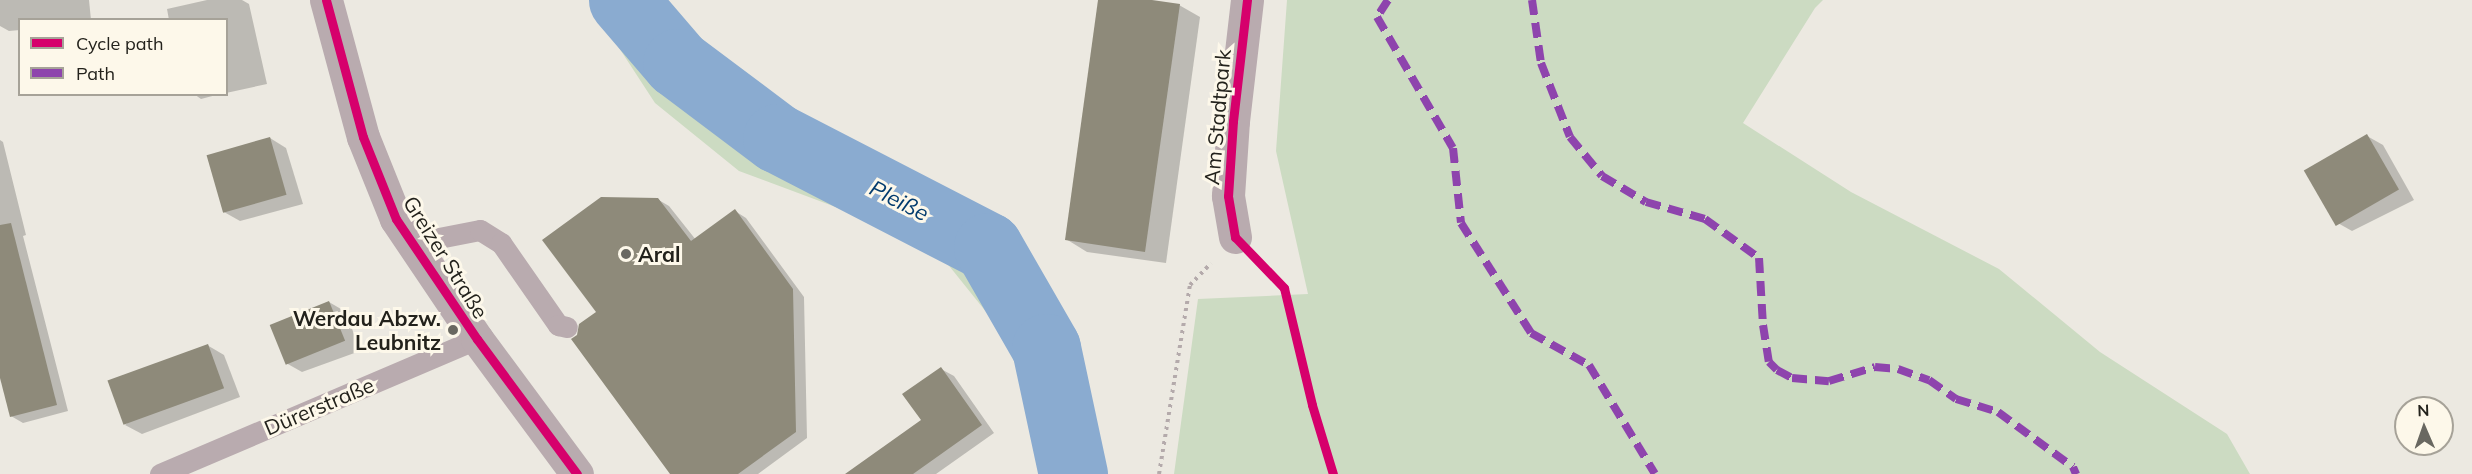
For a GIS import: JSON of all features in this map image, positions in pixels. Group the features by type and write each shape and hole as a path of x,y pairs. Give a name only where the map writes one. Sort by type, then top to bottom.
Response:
{"street":[{"name":"Greizer Straße","path":"326,0 363,137 396,219 477,339 577,474"},
{"name":"Am Stadtpark","path":"1236,237 1228,196 1233,121 1246,0"}],"lane":[{"path":"413,243 480,230 501,243 558,326 567,327"},
{"name":"Dürerstraße","path":"160,474 477,339"}],"path":[{"path":"1159,474 1190,285 1236,237"}],"green space":[{"path":"591,0 651,0 669,29 756,99 884,165 978,207 1033,283 1078,383 1094,474 1051,474 1032,393 995,323 946,262 849,212 739,171 655,103 595,11"},
{"path":"1287,0 1823,0 1815,8 1743,123 1851,192 1999,269 2100,352 2227,434 2250,474 1174,474 1198,299 1308,294 1276,151"}],"building":[{"path":"1098,0 1152,0 1180,4 1145,252 1065,240"},
{"path":"2367,134 2399,189 2336,226 2304,170"},
{"path":"270,137 287,195 223,213 207,155"},
{"path":"601,197 658,198 691,241 735,209 793,289 796,432 738,474 670,474 571,339 577,335 579,324 596,312 542,240"},
{"path":"11,223 57,405 10,417 0,378 0,225"},
{"path":"329,301 345,341 286,365 270,325"},
{"path":"208,344 224,388 124,425 107,381"},
{"path":"941,367 982,425 913,474 845,474 921,420 902,394"}],"waterway":[{"name":"Pleiße","path":"623,0 677,63 777,138 988,247 1046,348 1073,474"}],"marked path":[{"path":"1388,0 1377,17 1453,148 1461,223 1531,333 1589,365 1655,474"},
{"path":"1532,0 1541,63 1570,137 1602,176 1646,202 1705,219 1759,258 1763,325 1769,362 1777,370 1792,378 1829,381 1875,367 1898,369 1929,380 1956,399 1998,412 2073,467 2076,474"}],"cycle path":[{"path":"326,0 363,137 396,219 477,339 577,474"},
{"path":"1247,0 1233,121 1228,196 1235,237 1284,288 1312,405 1333,474"}],"place":[{"name":"Aral","path":"626,254"},
{"name":"Werdau Abzw. Leubnitz","path":"453,330"}]}
